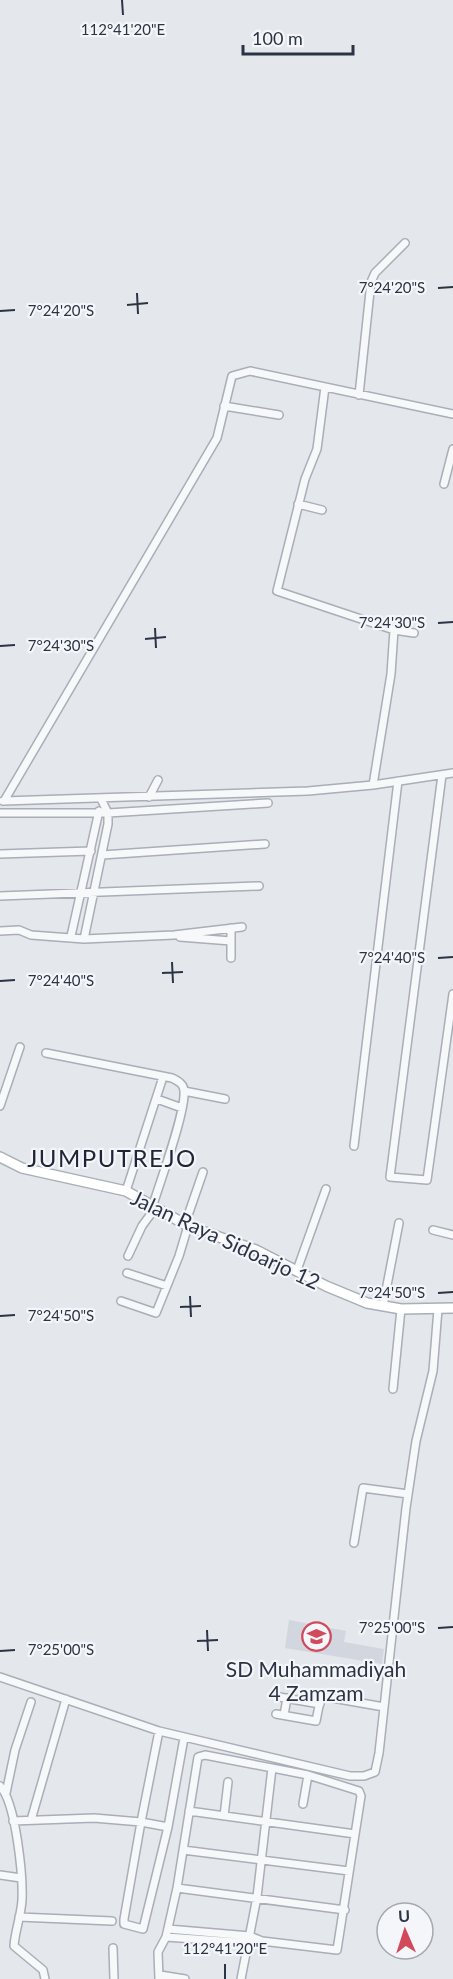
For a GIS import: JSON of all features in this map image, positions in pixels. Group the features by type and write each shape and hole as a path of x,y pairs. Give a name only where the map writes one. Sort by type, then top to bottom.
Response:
{"main road":[{"name":"Jalan Raya Sidoarjo 12","path":"0,1157 22,1168 126,1191 186,1229 249,1247 350,1297 401,1309 438,1311 453,1308"}],"street":[{"path":"360,394 371,282 378,270 405,243"},
{"path":"453,414 242,371 235,373 229,381 221,430 213,445 2,801 101,803 149,797 373,785 453,773"},
{"path":"325,387 317,449 298,504 277,591 394,630 414,633"},
{"path":"224,406 279,415"},
{"path":"444,484 453,449"},
{"path":"298,504 322,510"},
{"path":"373,785 391,674 394,630"},
{"path":"442,775 390,1177 427,1180 453,994"},
{"path":"149,797 158,780"},
{"path":"354,1146 398,781"},
{"path":"84,939 102,855 108,813 101,803"},
{"path":"71,936 101,803"},
{"path":"0,813 97,814 268,803"},
{"path":"102,855 265,844"},
{"path":"0,854 91,852"},
{"path":"0,896 259,886"},
{"path":"0,930 20,930 31,935 71,936 84,939 174,935 242,927"},
{"path":"231,928 231,958"},
{"path":"174,935 231,941"},
{"path":"0,1106 20,1047"},
{"path":"46,1053 163,1077 179,1082 184,1091 182,1108 154,1209 142,1226 128,1256"},
{"path":"126,1191 163,1077"},
{"path":"184,1091 225,1099"},
{"path":"157,1099 182,1108"},
{"path":"121,1301 155,1314 167,1286 203,1172"},
{"path":"297,1270 326,1189"},
{"path":"383,1306 399,1223"},
{"path":"433,1230 453,1235"},
{"path":"127,1272 167,1286"},
{"path":"393,1389 401,1309"},
{"path":"0,1677 66,1699 158,1736 184,1738 309,1767 364,1776 375,1772 408,1494 416,1441 433,1371 438,1311"},
{"path":"354,1543 363,1488 408,1494"},
{"path":"287,1698 280,1715 316,1721 321,1696 384,1707"},
{"path":"279,1697 320,1704"},
{"path":"31,1820 66,1699"},
{"path":"6,1793 31,1702"},
{"path":"158,1736 136,1822 124,1919 124,1924 143,1929 168,1827 184,1738"},
{"path":"167,1933 250,1936 262,1941 337,1950 361,1796 359,1791 308,1775 201,1755 198,1757 177,1888 167,1933 158,1952 160,1977 184,1979"},
{"path":"246,1979 241,1979 257,1897 272,1768"},
{"path":"303,1804 308,1775"},
{"path":"224,1816 228,1782"},
{"path":"0,1786 6,1793 13,1821 21,1878 15,1949 43,1970 45,1979"},
{"path":"189,1811 355,1834"},
{"path":"13,1821 94,1818 168,1827"},
{"path":"183,1850 350,1871"},
{"path":"0,1875 21,1878"},
{"path":"177,1888 345,1910"},
{"path":"19,1917 112,1921"},
{"path":"167,1933 248,1944 262,1941"},
{"path":"113,1948 114,1979"}],"shaded area":[{"name":"SD Muhammadiyah 4 Zamzam","path":"289,1620 346,1631 344,1642 384,1649 382,1664 285,1648"}],"place":[{"name":"SD Muhammadiyah 4 Zamzam","path":"316,1637"}],"district":[{"name":"JUMPUTREJO","path":"112,1157"}]}
